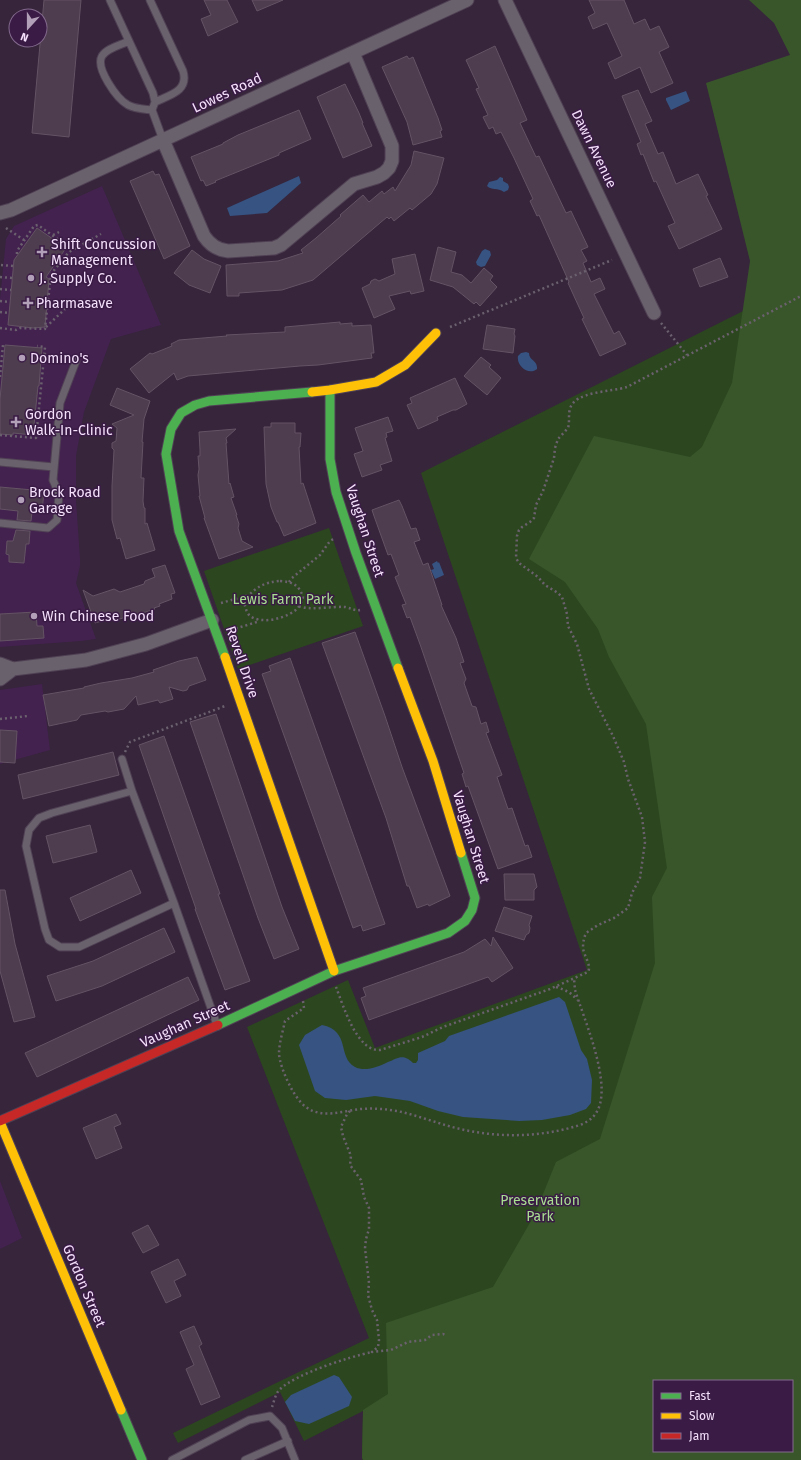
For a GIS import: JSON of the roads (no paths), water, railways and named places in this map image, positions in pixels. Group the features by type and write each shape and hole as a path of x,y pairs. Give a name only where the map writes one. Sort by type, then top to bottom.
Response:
{"street":[{"name":"Lowes Road","path":"0,213 11,210 467,0"},
{"name":"Dawn Avenue","path":"506,0 654,313"},
{"path":"163,140 204,236 211,245 228,251 274,248 281,245 354,184 377,177 384,173 389,168 392,161 392,146 353,53"},
{"name":"Revell Drive","path":"332,972 218,635 179,531 166,454 171,428 180,414 196,405 209,401 330,390 376,382 405,365 436,333"},
{"name":"Vaughan Street","path":"0,1122 217,1026 332,972 448,933 465,921 472,910 476,898 434,761 356,553 336,492 330,459 330,390"},
{"path":"0,664 13,669 86,660 146,644 212,620"},
{"path":"0,679 13,669"},
{"name":"Gordon Street","path":"0,1122 142,1460"}],"lane":[{"path":"110,0 153,93 155,102 152,110 163,140"},
{"path":"150,0 185,78 183,85 178,91 155,102"},
{"path":"129,41 108,51 102,56 100,62 102,70 117,96 128,105 138,109 152,110"},
{"path":"0,523 48,528 57,520 59,494 53,480 60,403 76,361"},
{"path":"0,462 54,467"},
{"path":"122,760 217,1026"},
{"path":"132,791 52,813 39,818 29,830 26,846 45,929 49,940 60,947 79,947 174,903"},
{"path":"172,1460 249,1420 270,1416 282,1428 295,1460"},
{"path":"245,1460 288,1441"}],"water":[{"path":"686,91 690,101 671,110 666,98"},
{"path":"299,176 301,183 267,213 230,216 227,208"},
{"path":"500,177 503,178 503,181 508,184 508,190 504,192 487,186 489,182 497,180"},
{"path":"485,249 490,251 491,255 485,266 481,267 477,265 476,262 482,251"},
{"path":"521,353 529,353 530,358 537,366 537,369 534,371 527,371 519,363 518,356"},
{"path":"437,561 438,563 439,562 444,575 435,579 431,570 434,569 432,564"},
{"path":"559,997 565,1002 581,1050 587,1059 592,1080 591,1103 586,1109 570,1115 542,1120 519,1121 463,1117 438,1111 410,1101 375,1096 346,1100 325,1098 315,1091 299,1045 305,1035 322,1025 331,1028 337,1033 346,1057 355,1067 363,1069 372,1068 400,1057 416,1063 418,1060 418,1053 445,1041 449,1036"},
{"path":"334,1375 339,1377 352,1397 349,1406 309,1424 295,1421 285,1402 291,1395"}],"place":[{"name":"Shift Concussion Management","path":"42,252"},
{"name":"J. Supply Co.","path":"31,278"},
{"name":"Pharmasave","path":"28,303"},
{"name":"Domino's","path":"22,358"},
{"name":"Gordon Walk-In-Clinic","path":"16,422"},
{"name":"Brock Road Garage","path":"21,500"},
{"name":"Win Chinese Food","path":"34,616"}],"park label":[{"name":"Lewis Farm Park","path":"283,599"},
{"name":"Preservation Park","path":"540,1208"}]}
